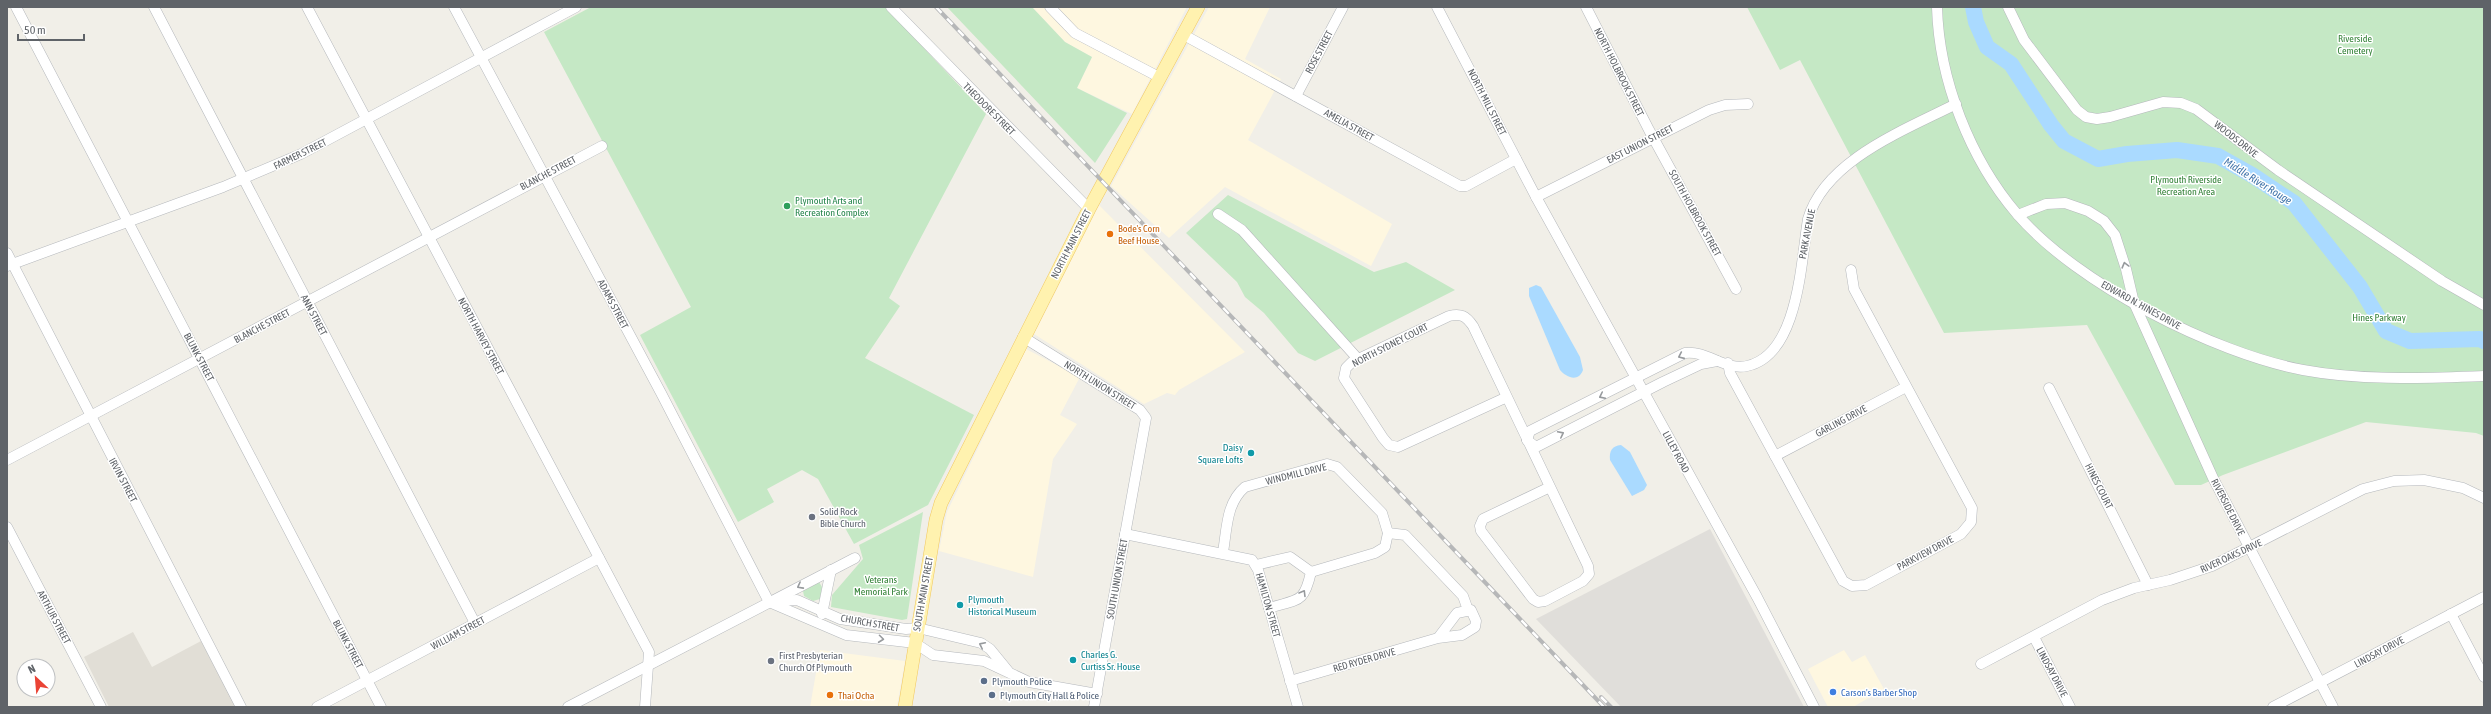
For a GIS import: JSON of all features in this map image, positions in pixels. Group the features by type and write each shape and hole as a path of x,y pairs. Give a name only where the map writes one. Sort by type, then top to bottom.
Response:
{"main road":[{"name":"NORTH MAIN STREET","path":"951,484 1023,337 1089,209 1182,34 1198,7"},
{"name":"SOUTH MAIN STREET","path":"905,707 936,520 951,484"}],"street":[{"name":"BLUNK STREET","path":"16,7 381,707"},
{"name":"ANN STREET","path":"154,7 475,624"},
{"name":"NORTH HARVEY STREET","path":"307,7 649,652 645,707"},
{"name":"ADAMS STREET","path":"454,7 661,393 769,602"},
{"name":"FARMER STREET","path":"10,265 243,179 307,151 576,7"},
{"name":"THEODORE STREET","path":"891,7 1089,209"},
{"path":"1050,7 1075,33 1159,77"},
{"name":"ROSE STREET","path":"1296,96 1343,7"},
{"name":"NORTH MILL STREET","path":"1438,7 1536,197"},
{"name":"NORTH HOLBROOK STREET","path":"1586,7 1653,137"},
{"name":"EDWARD N. HINES DRIVE","path":"1937,7 1942,53 1956,104 1980,158 2018,215 2059,252 2096,280 2134,303 2225,347 2266,361 2303,370 2369,378 2483,376"},
{"name":"WOODS DRIVE","path":"2008,7 2024,40 2081,114 2097,119 2163,102 2181,103 2196,109 2278,170 2442,280 2484,305"},
{"name":"AMELIA STREET","path":"1182,34 1463,187 1516,160"},
{"name":"EAST UNION STREET","path":"1536,197 1709,110 1724,105 1748,104"},
{"name":"PARK AVENUE","path":"1717,361 1737,366 1747,366 1762,359 1785,332 1794,311 1811,206 1830,180 1850,162 1892,137 1956,104"},
{"name":"SOUTH HOLBROOK STREET","path":"1653,137 1736,289"},
{"name":"BLANCHE STREET","path":"7,460 200,359 543,175 602,146"},
{"name":"LILLEY ROAD","path":"1536,197 1637,378 1814,707"},
{"name":"RIVERSIDE DRIVE","path":"2018,215 2046,204 2065,203 2088,211 2104,221 2115,235 2134,303 2213,478 2333,707"},
{"path":"1218,214 1242,230 1358,359"},
{"name":"IRVIN STREET","path":"7,252 10,265 241,707"},
{"name":"PARKVIEW DRIVE","path":"1728,363 1730,373 1839,576 1852,586 1866,585 1961,534 1971,522 1972,508 1854,289 1851,270"},
{"name":"NORTH SYDNEY COURT","path":"1507,397 1398,448 1390,445 1383,438 1344,378 1346,368 1358,359 1449,316 1459,313 1466,317 1473,326 1588,566 1589,574 1583,581 1545,601 1538,602 1528,593 1481,531 1480,526 1483,520 1550,487"},
{"name":"NORTH UNION STREET","path":"1023,337 1143,412 1146,422 1141,450"},
{"path":"1685,353 1701,353 1717,361 1701,364 1536,447 1527,440 1530,431 1685,353"},
{"name":"GARLING DRIVE","path":"1775,456 1906,387"},
{"name":"HINES COURT","path":"2049,388 2148,584"},
{"name":"SOUTH UNION STREET","path":"1094,707 1141,450"},
{"name":"WINDMILL DRIVE","path":"1223,552 1232,503 1236,495 1245,487 1327,464 1337,467 1382,513 1388,533"},
{"name":"RIVER OAKS DRIVE","path":"1981,664 2102,600 2148,584 2194,573 2250,548 2348,495 2378,484 2399,480 2424,480 2463,488 2484,498"},
{"name":"ARTHUR STREET","path":"7,528 100,707"},
{"path":"1311,572 1375,554 1385,547 1388,533 1405,535 1463,596 1468,610 1457,613 1438,638"},
{"name":"HAMILTON STREET","path":"1125,534 1223,552 1252,560 1256,565 1298,707"},
{"path":"1256,565 1290,557 1311,572"},
{"name":"WILLIAM STREET","path":"317,707 599,558"},
{"name":"CHURCH STREET","path":"568,707 855,558"},
{"path":"819,624 831,570"},
{"path":"1269,608 1299,600 1304,596 1311,572"},
{"name":"LINDSAY DRIVE","path":"2273,707 2484,597"},
{"name":"CHURCH STREET","path":"769,602 797,600 823,610 840,619 906,629 918,628 981,643 990,649 1009,672"},
{"name":"CHURCH STREET","path":"769,602 846,635 915,643 932,655 984,661 1029,682 1044,686 1097,694"},
{"name":"RED RYDER DRIVE","path":"1290,681 1438,638 1462,635 1475,627 1474,615 1468,610"},
{"path":"2451,614 2484,677"},
{"name":"LINDSAY DRIVE","path":"2034,636 2070,707"}],"shaded area":[{"path":"1032,7 1187,7 1132,114 1077,88 1092,57 1065,42"},
{"path":"1209,7 1270,7 1245,59 1281,79 1248,140 1392,224 1371,266 1225,187 1169,238 1111,186"},
{"path":"1099,205 1245,352 1179,390 1175,395 1167,393 1144,404 1034,334"},
{"path":"1026,349 1080,377 1060,415 1077,424 1053,459 1033,577 939,551 947,512"},
{"path":"1710,529 1804,707 1621,707 1536,619"},
{"path":"133,632 152,667 201,641 236,707 109,707 84,657"},
{"path":"820,650 905,661 897,707 810,707"},
{"path":"1844,650 1852,662 1865,655 1884,689 1853,707 1828,707 1808,669"}],"green space":[{"name":"Plymouth Arts and Recreation Complex","path":"591,7 885,7 986,114 889,298 900,306 865,358 974,415 928,505 854,544 818,479 802,470 767,489 774,502 738,522 640,335 691,307 544,32"},
{"path":"947,7 1032,7 1065,42 1092,57 1077,88 1127,113 1095,163"},
{"name":"Hines Parkway","path":"1747,7 2484,7 2484,436 2476,433 2366,422 2223,475 2201,485 2175,485 2087,325 1944,333 1800,60 1780,70"},
{"path":"1228,195 1374,272 1406,262 1455,290 1315,361 1298,353 1264,313 1245,297 1237,282 1186,233"},
{"name":"Veterans Memorial Park","path":"923,512 907,619 902,620 831,607 832,595 863,559 859,545"},
{"path":"819,582 822,587 820,599 813,601 804,596 803,591"}],"water":[{"path":"1536,285 1541,287 1580,357 1583,370 1581,374 1575,378 1565,375 1560,370 1529,296 1529,288"},
{"path":"1621,445 1630,452 1647,485 1644,490 1632,496 1610,460 1610,454 1613,448"}],"waterway":[{"name":"Middle River Rouge","path":"1973,7 1976,22 1987,47 2011,64 2051,125 2064,141 2098,159 2127,154 2177,150 2218,156 2252,175 2294,203 2360,287 2386,331 2410,341 2480,339 2484,341"}],"railway":[{"path":"936,7 1604,707"},
{"path":"1601,697 1611,707"}],"place":[{"name":"Plymouth Arts and Recreation Complex","path":"787,206"},
{"name":"Bode's Corn Beef House","path":"1110,234"},
{"name":"Daisy Square Lofts","path":"1251,453"},
{"name":"Solid Rock Bible Church","path":"812,517"},
{"name":"Plymouth Historical Museum","path":"960,605"},
{"name":"Charles G. Curtiss Sr. House","path":"1073,660"},
{"name":"First Presbyterian Church Of Plymouth","path":"771,661"},
{"name":"Plymouth Police","path":"984,681"},
{"name":"Carson's Barber Shop","path":"1833,692"},
{"name":"Thai Ocha","path":"830,695"},
{"name":"Plymouth City Hall & Police","path":"992,695"}],"park label":[{"name":"Riverside Cemetery","path":"2355,44"},
{"name":"Plymouth Riverside Recreation Area","path":"2186,184"}]}
